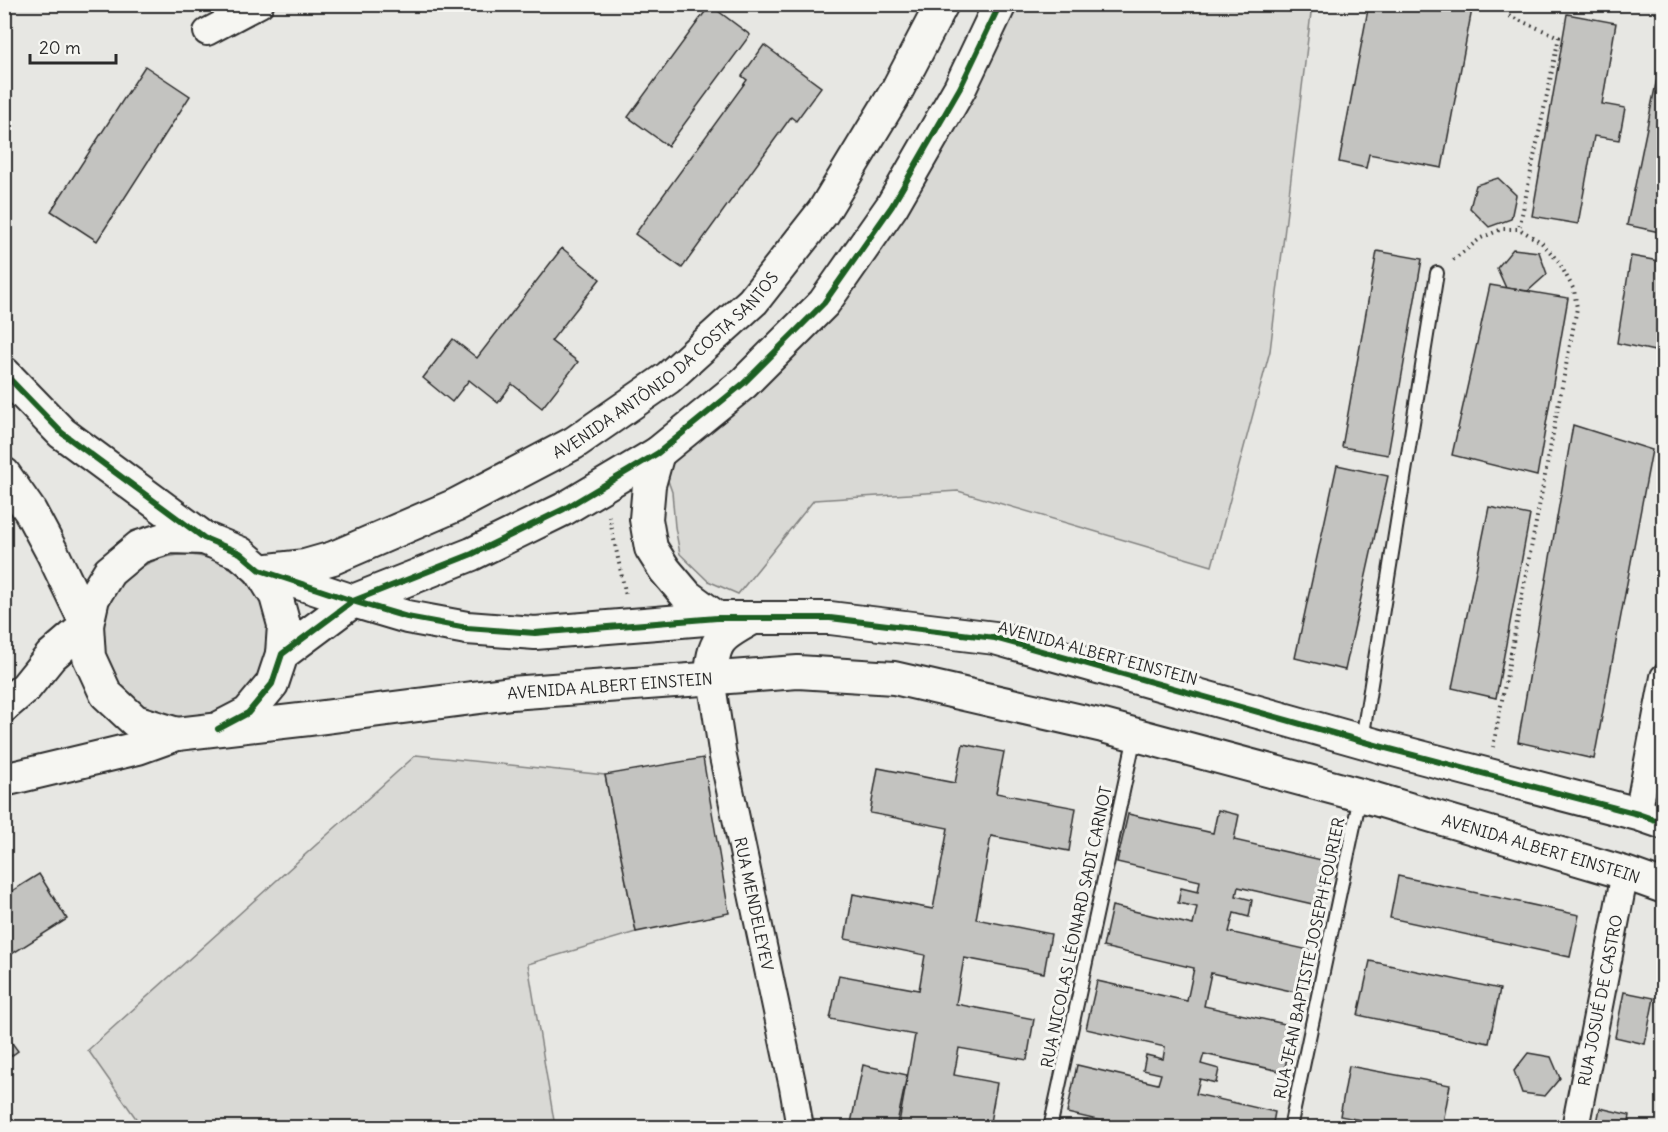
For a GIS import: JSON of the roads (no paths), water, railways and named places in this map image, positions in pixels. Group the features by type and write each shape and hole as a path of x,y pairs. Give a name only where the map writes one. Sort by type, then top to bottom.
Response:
{"street":[{"path":"207,32 260,4"},
{"name":"AVENIDA ANTÔNIO DA COSTA SANTOS","path":"260,570 305,567 333,558 456,505 574,443 668,378 753,301 823,212 897,90 942,4"},
{"path":"282,654 353,601 472,554 564,509 658,453 744,384 824,303 892,206 960,87 1000,4"},
{"path":"4,373 62,433 204,538"},
{"path":"658,453 649,485 646,519 651,548 665,570 687,596 717,618"},
{"path":"4,474 30,511 87,625"},
{"path":"177,734 135,721 105,694 89,657 87,625 93,598 109,572 139,547 170,537 204,538"},
{"name":"AVENIDA ALBERT EINSTEIN","path":"204,538 240,553 260,570 407,617 467,628 535,633 717,618 830,618 995,638 1651,819"},
{"path":"218,729 248,712 272,684 282,654 284,625 276,596 260,570"},
{"path":"711,678 712,655 724,635 753,618"},
{"path":"4,706 26,687 51,656 87,625"},
{"name":"AVENIDA ALBERT EINSTEIN","path":"4,780 138,748 177,734 511,693 798,672 894,678 1135,734 1360,795 1626,873 1664,887"},
{"path":"1651,819 1664,677"},
{"name":"RUA MENDELEYEV","path":"711,678 723,757 794,1087 800,1128"},
{"name":"RUA JOSUÉ DE CASTRO","path":"1575,1128 1626,873"}],"lane":[{"path":"1362,741 1437,273"},
{"name":"RUA NICOLAS LÉONARD SADI CARNOT","path":"1050,1128 1135,734"},
{"name":"RUA JEAN BAPTISTE JOSEPH FOURIER","path":"1290,1128 1360,795"}]}
